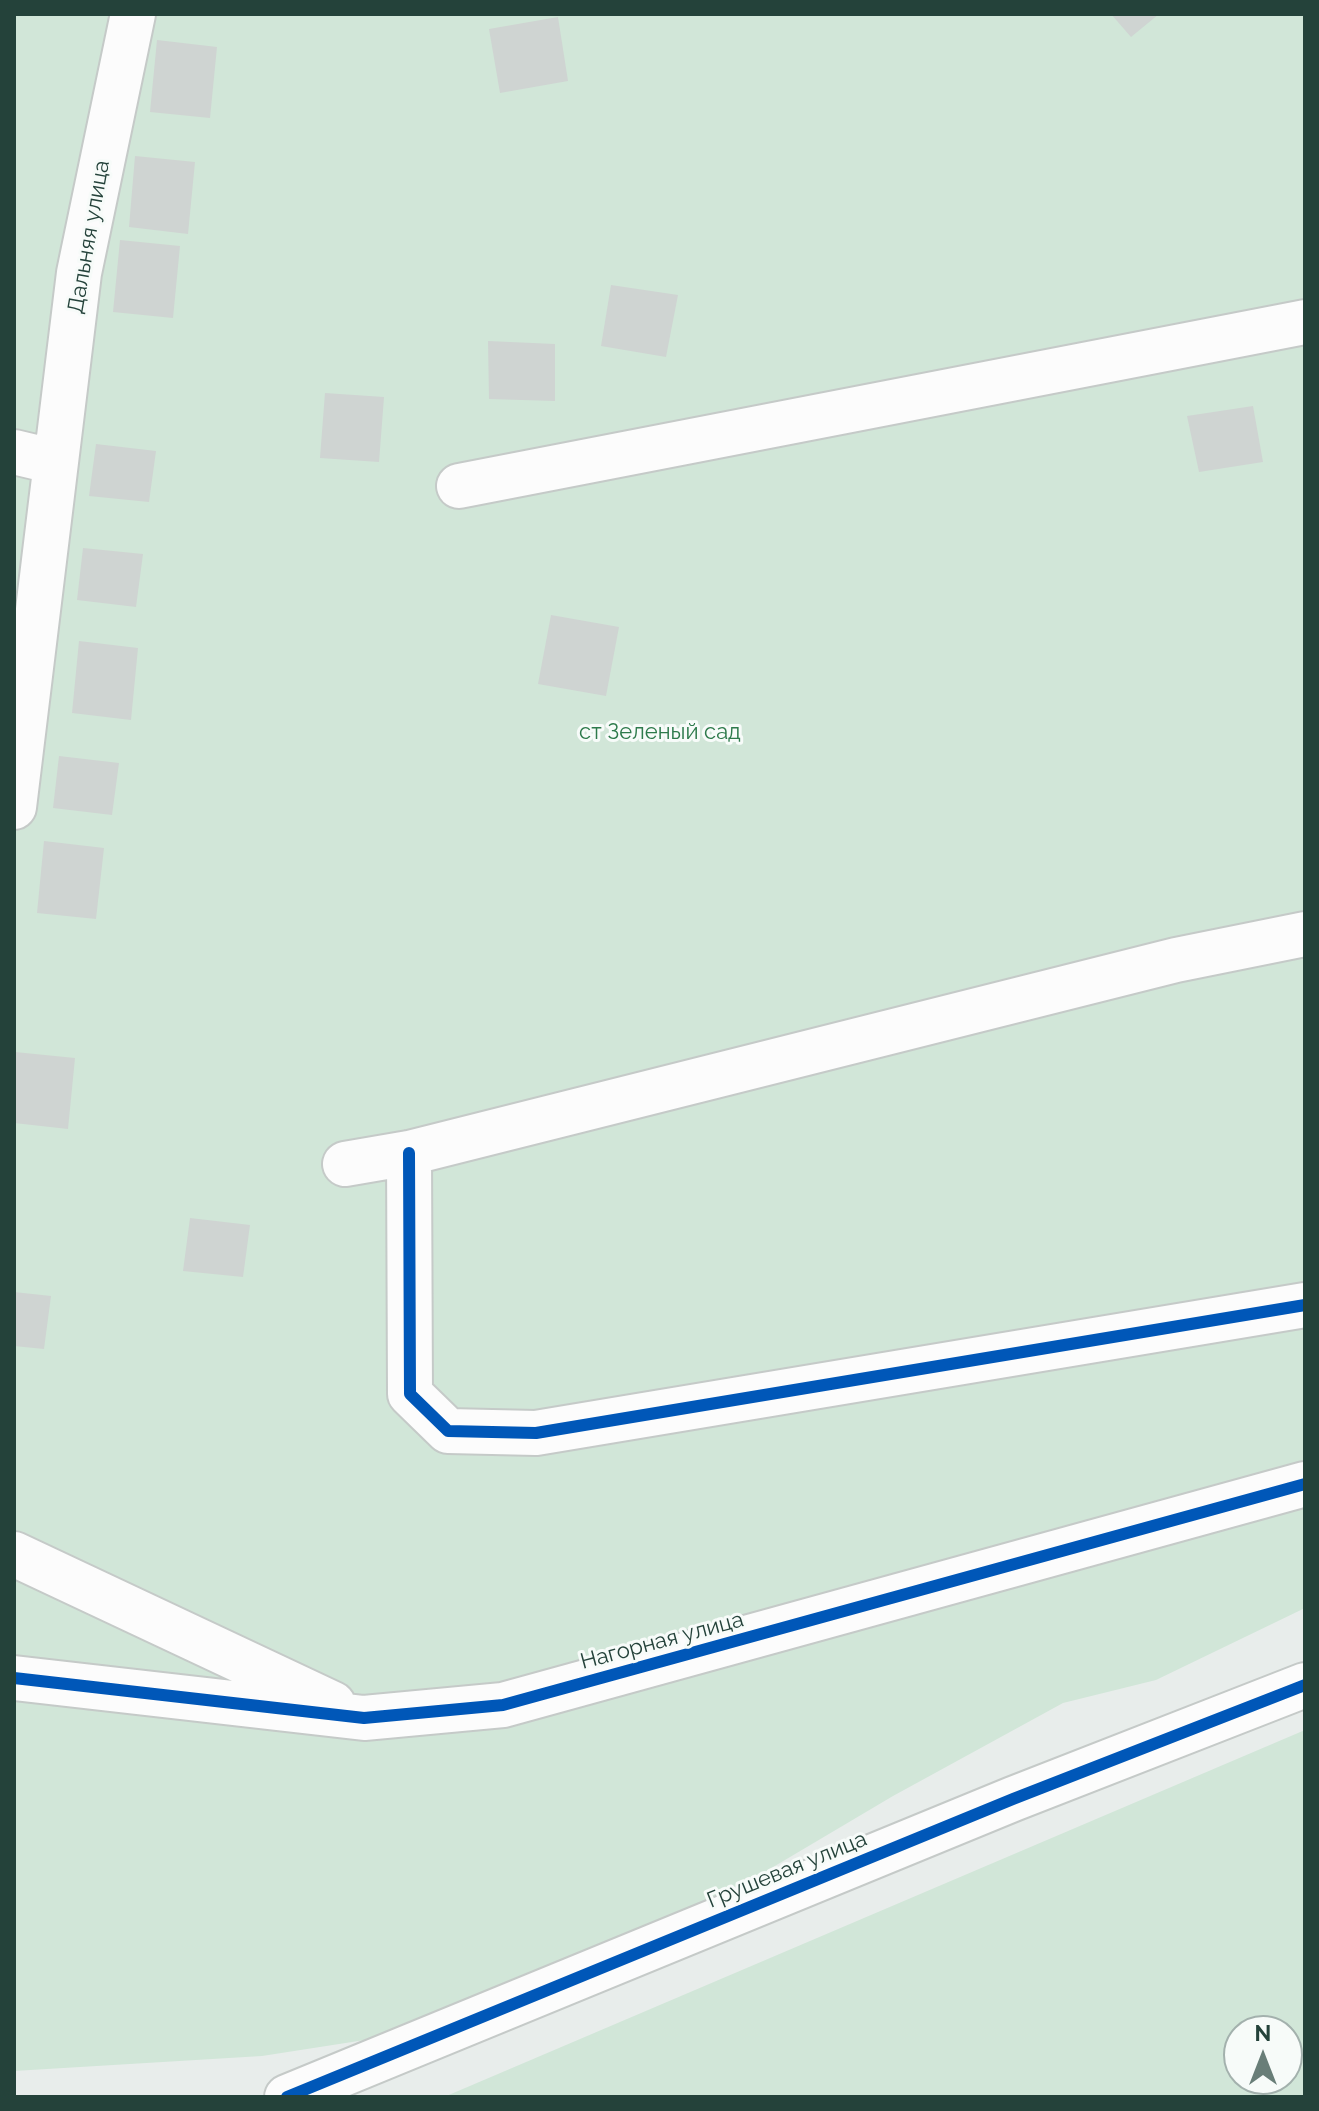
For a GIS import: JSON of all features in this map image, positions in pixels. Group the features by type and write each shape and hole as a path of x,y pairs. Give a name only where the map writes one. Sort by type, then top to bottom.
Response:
{"street":[{"name":"Дальняя улица","path":"14,807 79,273 133,14"},
{"path":"459,486 1305,322"},
{"path":"14,452 56,462"},
{"path":"345,1164 409,1153 1176,960 1305,934"},
{"path":"409,1153 410,1394 448,1431 536,1433 1305,1305"},
{"name":"Нагорная улица","path":"14,1678 364,1718 503,1705 1305,1484"},
{"path":"14,1554 364,1718"},
{"name":"Грушевая улица","path":"287,2097 1013,1799 1305,1685"}],"green space":[{"name":"ст Зеленый сад","path":"14,14 1305,14 1305,1608 1156,1680 1063,1703 893,1796 677,1924 397,2035 262,2056 14,2071"},
{"path":"1305,1730 1305,2097 444,2097"}],"building":[{"path":"1111,14 1159,14 1131,37"},
{"path":"558,17 568,81 500,93 489,29"},
{"path":"157,40 217,47 210,118 150,112"},
{"path":"135,156 195,162 188,234 129,227"},
{"path":"120,240 180,246 173,318 113,312"},
{"path":"611,285 678,295 666,357 601,346"},
{"path":"488,341 555,344 555,401 489,399"},
{"path":"325,393 384,397 379,462 320,458"},
{"path":"1253,406 1263,462 1199,472 1187,416"},
{"path":"96,444 156,451 149,502 89,496"},
{"path":"83,548 143,554 136,607 77,600"},
{"path":"551,615 619,627 606,696 538,684"},
{"path":"79,641 138,648 131,720 72,713"},
{"path":"59,756 119,763 112,815 53,808"},
{"path":"44,841 104,848 96,919 37,913"},
{"path":"15,1052 75,1058 68,1129 14,1123"},
{"path":"190,1218 250,1225 243,1277 183,1271"},
{"path":"14,1292 51,1296 44,1349 14,1346"}],"cycle path":[{"path":"409,1153 410,1394 448,1431 536,1433 1305,1305"},
{"path":"14,1678 364,1718 503,1705 1305,1484"},
{"path":"287,2097 1013,1799 1305,1685"}]}
